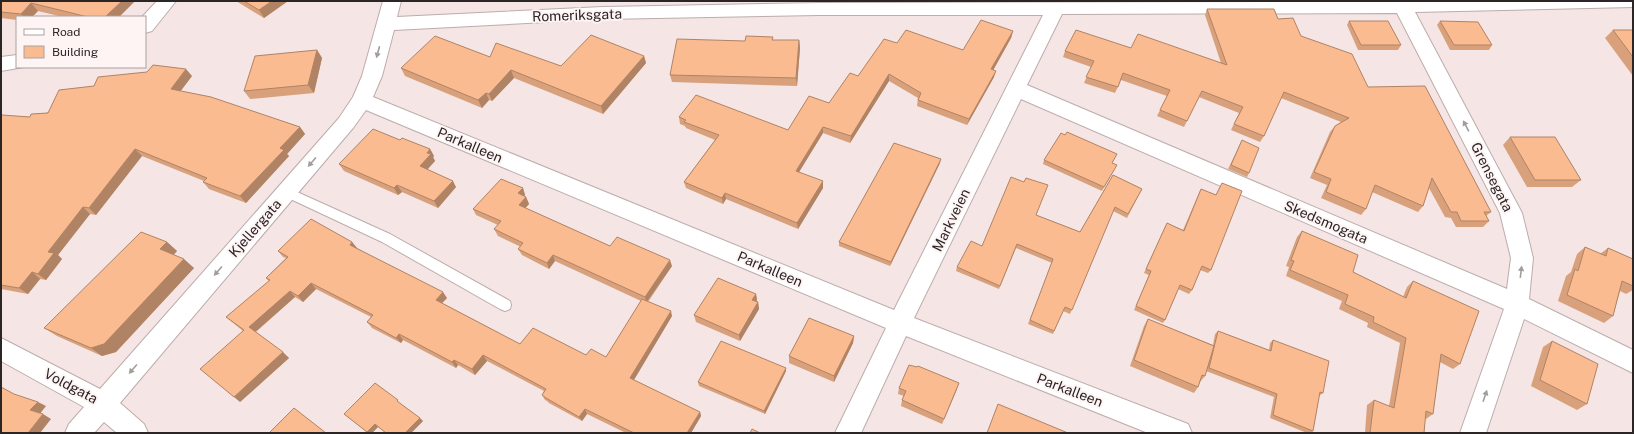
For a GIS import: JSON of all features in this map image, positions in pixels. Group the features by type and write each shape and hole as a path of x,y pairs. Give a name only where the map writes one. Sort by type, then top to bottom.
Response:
{"street":[{"path":"146,25 167,1"},
{"name":"Kjellergata","path":"78,433 346,123 362,100 372,76 392,1"},
{"name":"Romeriksgata","path":"386,24 611,13 819,9 1056,9 1086,4 1633,1"},
{"name":"Grensegata","path":"1401,3 1511,213 1522,258 1517,304 1472,433"},
{"name":"Markveien","path":"848,433 900,323 1056,9"},
{"path":"1,64 16,62"},
{"name":"Skedsmogata","path":"1016,89 1517,304 1633,362"},
{"name":"Parkalleen","path":"362,100 900,323 1179,433"},
{"name":"Voldgata","path":"1,349 103,404 135,433"}],"lane":[{"path":"286,192 386,238 505,304"}],"building":[{"path":"1,1 122,1 106,16 84,16 31,3 21,14 1,12"},
{"path":"244,1 272,1 259,10"},
{"path":"1207,9 1274,9 1278,19 1293,18 1301,36 1352,54 1368,87 1425,86 1491,212 1484,212 1489,221 1461,221 1457,212 1451,212 1432,178 1423,206 1375,185 1366,209 1326,192 1331,179 1314,172 1335,126 1349,118 1284,92 1264,136 1234,124 1243,107 1202,91 1187,121 1160,110 1170,90 1123,73 1118,87 1086,77 1094,61 1065,51 1076,30 1131,48 1138,34 1227,65"},
{"path":"981,20 1013,31 991,69 996,71 969,119 918,100 921,93 889,74 851,136 823,127 796,171 823,181 797,223 725,193 722,198 684,182 719,135 684,122 686,120 679,117 696,95 788,130 809,96 829,103 850,73 858,76 884,39 897,43 906,30 963,50"},
{"path":"1349,21 1388,21 1401,45 1361,45"},
{"path":"1440,21 1478,22 1492,45 1454,45"},
{"path":"1613,30 1633,30 1633,57"},
{"path":"591,35 644,56 601,106 511,70 489,94 486,93 478,100 401,68 435,36 490,57 496,43 561,66"},
{"path":"746,36 773,37 772,40 799,40 796,78 670,75 677,39 745,41"},
{"path":"317,50 308,85 244,91 255,56"},
{"path":"153,65 186,69 171,89 211,97 300,127 280,148 284,150 240,196 203,182 207,178 135,149 89,208 83,207 48,252 54,253 38,274 32,272 19,288 1,285 1,116 30,117 31,114 48,113 59,90 94,86 98,77 147,72"},
{"path":"373,129 400,140 402,138 430,149 427,153 431,154 420,166 453,181 434,201 397,185 394,188 339,164"},
{"path":"1067,132 1117,154 1112,163 1117,165 1104,187 1044,160 1061,133 1065,135"},
{"path":"1510,137 1555,137 1581,180 1535,180"},
{"path":"1242,140 1259,148 1249,173 1231,165"},
{"path":"894,143 941,159 891,262 839,242"},
{"path":"1113,175 1142,189 1128,214 1115,207 1072,310 1065,307 1054,331 1030,320 1053,259 1017,244 1000,286 957,267 971,241 982,246 1011,177 1024,182 1026,178 1048,185 1036,215 1080,232"},
{"path":"501,179 523,188 518,193 526,197 519,205 610,246 617,237 670,260 645,297 553,255 547,263 518,249 523,243 494,229 501,221 473,209"},
{"path":"1222,183 1242,191 1211,270 1202,266 1192,290 1180,285 1165,320 1136,306 1151,271 1146,269 1167,223 1184,231 1201,189 1216,195"},
{"path":"311,219 352,242 350,245 443,292 436,300 520,344 533,328 586,355 591,349 606,357 642,299 671,311 630,378 700,412 687,433 634,433 585,409 579,417 542,395 546,389 483,355 472,369 454,360 452,362 399,334 396,338 367,322 373,315 311,283 298,296 290,291 249,327 283,352 234,397 200,369 244,330 226,317 270,280 266,278 288,257 278,251"},
{"path":"1302,231 1358,255 1353,272 1406,298 1413,281 1479,311 1460,364 1441,354 1433,414 1426,411 1424,433 1370,433 1374,400 1394,408 1406,338 1373,322 1374,317 1345,304 1348,295 1290,270 1294,261 1291,260"},
{"path":"141,232 167,242 160,249 184,259 104,344 91,348 44,328"},
{"path":"1585,247 1606,256 1608,248 1633,259 1633,286 1622,281 1613,316 1567,295 1575,269 1578,271"},
{"path":"718,278 756,294 752,300 758,302 739,335 694,315"},
{"path":"809,318 854,336 834,376 789,356"},
{"path":"1148,319 1214,346 1205,376 1202,375 1198,387 1134,360"},
{"path":"1218,331 1271,351 1273,340 1329,361 1323,393 1320,392 1313,431 1273,415 1277,394 1209,368"},
{"path":"721,341 786,368 764,411 698,382"},
{"path":"1552,341 1598,364 1587,404 1540,380"},
{"path":"909,365 918,366 959,383 944,419 902,400 906,391 899,388"},
{"path":"375,383 420,418 405,433 386,433 375,424 367,432 344,414"},
{"path":"1,387 14,394 38,402 30,410 43,414 28,433 1,433"},
{"path":"998,404 1068,433 987,433"},
{"path":"294,408 326,433 269,433"},
{"path":"752,429 760,433 750,433"}]}
